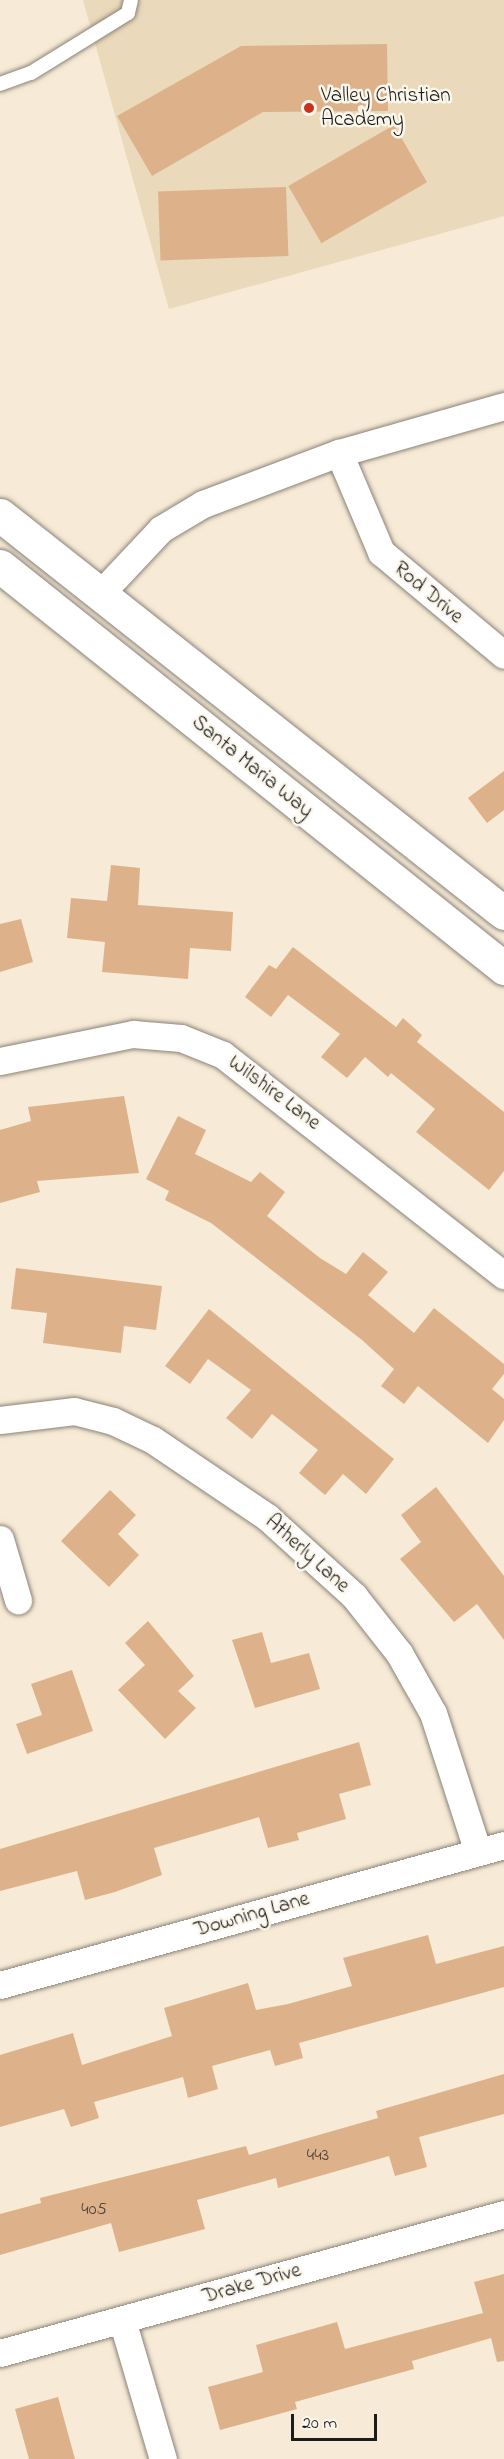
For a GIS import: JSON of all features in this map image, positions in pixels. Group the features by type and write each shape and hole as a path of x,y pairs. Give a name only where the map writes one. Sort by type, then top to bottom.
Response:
{"main road":[{"name":"Santa Maria Way","path":"0,515 504,913"},
{"name":"Santa Maria Way","path":"0,567 504,968"}],"street":[{"path":"100,594 161,529 203,504 339,453 504,406"},
{"name":"Rod Drive","path":"339,453 381,552 504,655"},
{"name":"Wilshire Lane","path":"0,1061 133,1034 181,1038 224,1055 504,1275"},
{"name":"Atherly Lane","path":"0,1420 74,1411 113,1421 153,1440 267,1517 354,1596 399,1653 433,1713 478,1852"},
{"path":"0,1539 18,1600"},
{"name":"Downing Lane","path":"0,1985 504,1845"},
{"name":"Drake Drive","path":"0,2353 504,2214"},
{"path":"122,2320 163,2459"}],"lane":[{"path":"0,84 30,73 128,14 130,0"}],"shaded area":[{"name":"Valley Christian Academy","path":"83,0 504,0 504,216 169,309"}],"building":[{"path":"387,44 388,111 263,112 152,176 117,116 241,46"},
{"path":"394,125 427,182 321,243 288,186"},
{"path":"286,187 288,256 160,260 158,191"},
{"path":"504,771 504,810 487,823 468,798"},
{"path":"111,865 140,868 138,905 233,912 231,951 190,948 188,979 102,972 105,942 67,938 71,898 107,901"},
{"path":"21,919 33,962 0,972 0,924"},
{"path":"293,947 396,1027 403,1018 422,1035 417,1042 504,1112 504,1171 489,1190 416,1132 435,1109 391,1073 388,1077 365,1057 347,1078 321,1057 340,1034 288,995 271,1017 245,997 269,965 276,969"},
{"path":"124,1096 139,1173 37,1181 40,1192 0,1203 0,1130 31,1121 28,1107"},
{"path":"178,1116 206,1130 195,1154 251,1182 260,1172 285,1192 267,1216 320,1258 346,1274 363,1252 388,1272 368,1295 414,1333 434,1308 504,1364 504,1374 492,1389 504,1399 504,1420 488,1443 418,1386 404,1404 381,1386 394,1369 362,1340 211,1223 165,1200 169,1191 146,1179"},
{"path":"16,1268 162,1286 156,1330 124,1326 121,1353 43,1343 47,1313 11,1309"},
{"path":"209,1309 394,1459 366,1494 343,1474 325,1495 299,1473 318,1450 272,1414 252,1439 226,1418 251,1390 208,1359 190,1384 165,1366"},
{"path":"436,1487 504,1576 504,1640 477,1604 454,1622 400,1559 421,1542 401,1515"},
{"path":"110,1490 136,1515 118,1534 139,1555 109,1587 61,1541"},
{"path":"148,1621 194,1676 178,1691 196,1708 165,1739 118,1690 145,1665 125,1643"},
{"path":"262,1632 271,1663 309,1653 320,1689 255,1708 232,1640"},
{"path":"72,1670 93,1731 27,1754 16,1724 42,1715 31,1684"},
{"path":"359,1742 371,1785 339,1794 346,1819 297,1833 299,1840 268,1848 259,1817 154,1848 162,1875 115,1892 85,1900 77,1871 0,1891 0,1849"},
{"path":"428,1935 436,1964 504,1946 504,1987 299,2043 303,2058 275,2066 270,2050 212,2066 218,2089 188,2098 183,2077 94,2102 99,2118 71,2127 64,2109 0,2127 0,2055 73,2033 82,2065 172,2036 164,2008 248,1983 256,2010 288,2004 352,1986 343,1958"},
{"path":"504,2074 504,2114 419,2137 427,2167 395,2176 389,2156 278,2188 276,2178 197,2200 205,2229 119,2252 111,2223 0,2255 0,2214 41,2203 40,2198 246,2146 249,2155 378,2118 376,2111"},
{"path":"504,2274 504,2361 497,2362 491,2338 412,2361 414,2369 295,2402 297,2409 220,2430 208,2387 263,2372 256,2345 337,2322 345,2349 483,2313 474,2282"},
{"path":"58,2397 75,2459 29,2459 15,2409"}],"place":[{"name":"Valley Christian Academy","path":"309,108"}]}
